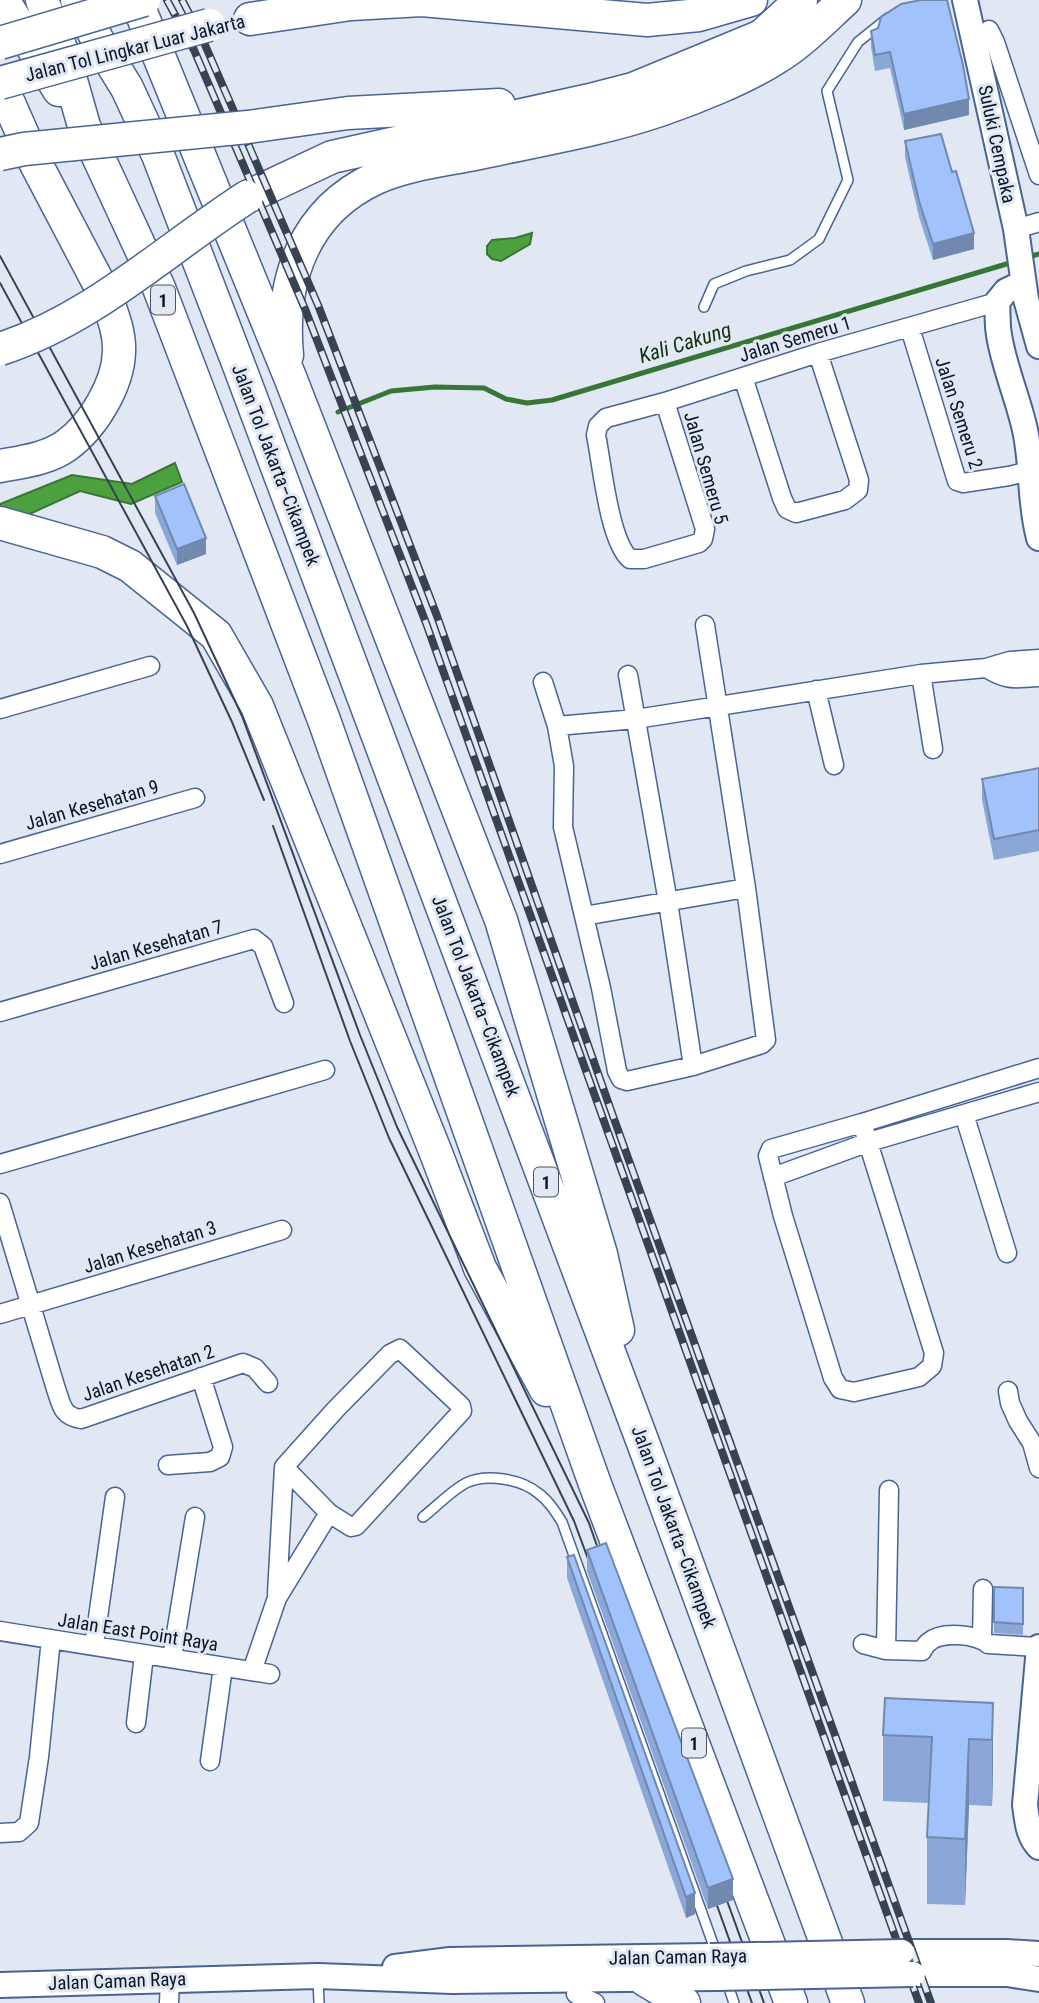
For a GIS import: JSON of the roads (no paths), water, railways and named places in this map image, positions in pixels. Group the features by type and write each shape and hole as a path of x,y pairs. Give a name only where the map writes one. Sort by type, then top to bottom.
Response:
{"highway":[{"path":"3,0 43,68 84,126"},
{"name":"1","path":"42,0 65,59 84,126 159,288 345,778 596,1484 791,2003"},
{"name":"Jalan Tol Jakarta–Cikampek","path":"77,0 127,88 158,155 645,1448 848,2003"},
{"path":"98,0 127,88"},
{"path":"136,0 290,377 502,920 601,1254 645,1448"},
{"name":"Jalan Tol Lingkar Luar Jakarta","path":"0,43 144,0"},
{"name":"Jalan Tol Lingkar Luar Jakarta","path":"0,83 209,25 250,19 309,0"},
{"path":"250,19 351,4 422,1 647,20 699,15 751,0"},
{"path":"0,349 51,329 122,287 247,197 332,158 632,89 763,35 801,0"},
{"path":"290,377 286,342 292,276 305,243 320,219 344,196 377,178 413,166 577,134 660,110 777,58 845,0"},
{"path":"0,83 34,160 107,299 115,323 119,352 116,374 101,406 77,436 60,450 33,461 0,466"},
{"path":"0,154 24,149 248,127 348,113 594,99"},
{"path":"8,525 102,552 130,566 216,635 257,706 481,1268 596,1484"},
{"path":"645,1980 684,1980"}],"main road":[{"name":"Suluki Cempaka","path":"964,2 1027,255 1039,346"},
{"path":"1027,255 997,302 1003,355 1035,470 1031,503 1039,538"},
{"path":"1039,1647 1033,1765 1025,1805 1028,1828 1039,1847"},
{"name":"Jalan Caman Raya","path":"1,1991 170,1991 318,1976 451,1970 684,1980 908,1963 1007,1952 1039,1954"},
{"name":"Jalan Caman Raya","path":"908,1963 1039,1979"},
{"name":"Jalan Caman Raya","path":"451,1970 576,1992 645,1980"}],"street":[{"path":"989,30 1039,176"},
{"name":"Jalan Semeru 1","path":"699,543 644,559 631,559 624,554 614,528 596,435 598,426 606,418 997,302"},
{"name":"Jalan Semeru 2","path":"910,328 957,481 963,483 1035,470"},
{"path":"743,377 787,509 796,513 845,500 858,490 859,481 818,354"},
{"name":"Jalan Semeru 5","path":"665,402 705,529 703,539 699,543"},
{"path":"543,682 557,726 564,766 563,827 617,1071 621,1079 627,1081 693,1066 762,1044 766,1040 746,888 705,625"},
{"path":"557,726 636,719 921,674 986,668 1010,661 1039,659"},
{"path":"0,709 150,666"},
{"path":"986,668 1004,678 1014,680 1039,677"},
{"path":"921,674 933,749"},
{"path":"628,675 668,902 693,1066"},
{"path":"816,690 834,765"},
{"name":"Jalan Kesehatan 9","path":"0,854 195,797"},
{"path":"584,916 746,888"},
{"name":"Jalan Kesehatan 7","path":"0,1012 254,939 263,947 284,1003"},
{"path":"862,1123 934,1353 932,1366 919,1377 854,1392 840,1389 833,1378 783,1216 768,1156 771,1149 1039,1068"},
{"path":"0,1164 325,1070"},
{"path":"773,1177 869,1142 1039,1092"},
{"path":"964,1114 1007,1253"},
{"path":"0,1203 31,1304"},
{"name":"Jalan Kesehatan 3","path":"0,1314 282,1230"},
{"name":"Jalan Kesehatan 2","path":"31,1304 63,1410 70,1417 81,1419 243,1363 255,1368 268,1383"},
{"path":"277,1598 284,1467 336,1409 395,1350 400,1349 461,1406 461,1414 356,1526 347,1526 329,1513 284,1467"},
{"path":"168,1465 210,1462 220,1457 223,1447 201,1377"},
{"path":"1008,1391 1018,1422 1032,1443 1039,1468"},
{"path":"886,1650 889,1490"},
{"path":"94,1646 116,1497"},
{"path":"277,1598 329,1513"},
{"path":"172,1658 195,1517"},
{"path":"982,1639 983,1589"},
{"name":"Jalan East Point Raya","path":"0,1631 261,1673 277,1598"},
{"path":"863,1644 886,1650 922,1651 937,1637 969,1636 982,1639 988,1644 1039,1647"},
{"path":"0,1833 19,1832 29,1823 51,1639"},
{"path":"136,1723 144,1655"},
{"path":"210,1760 223,1667"},
{"path":"576,1992 595,2003"}],"lane":[{"path":"704,307 713,284 746,271 790,260 819,239 848,180 827,91 858,42 900,12"},
{"path":"424,1517 466,1483 483,1478 525,1484 544,1499 562,1522 734,2003"},
{"path":"318,1976 319,2003"}],"waterway":[{"name":"Kali Cakung","path":"1025,258 1039,254"},
{"name":"Kali Cakung","path":"338,412 391,391 435,387 484,388 506,399 527,403 552,400 1013,262"}],"tram line":[{"path":"0,256 194,613 242,716 360,1035 397,1127 589,1523 604,1566"},
{"path":"0,283 187,626 232,722 264,800"},
{"path":"273,826 350,1041 389,1138 574,1521 594,1575"},
{"path":"721,1884 764,2003"},
{"path":"710,1886 752,2003"}],"railway":[{"path":"167,0 194,50 305,309 426,623 919,2003"},
{"path":"182,0 202,38 318,305 437,616 931,2003"}]}
